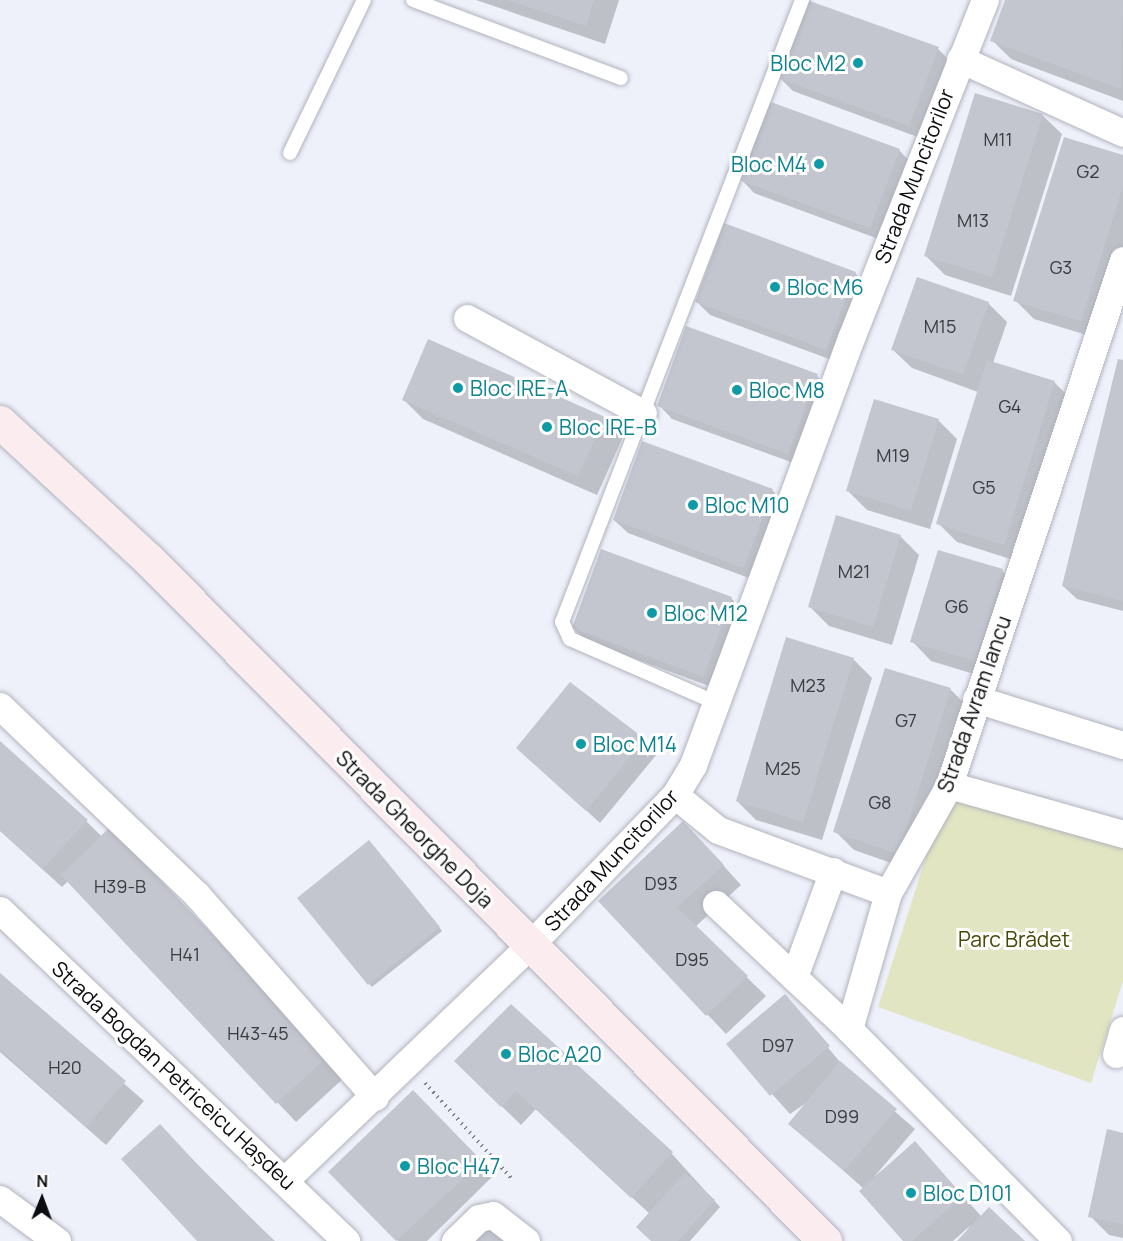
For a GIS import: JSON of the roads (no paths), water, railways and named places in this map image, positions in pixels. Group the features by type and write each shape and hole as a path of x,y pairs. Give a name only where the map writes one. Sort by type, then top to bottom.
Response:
{"main road":[{"name":"Strada Gheorghe Doja","path":"0,422 149,560 825,1241"}],"street":[{"name":"Strada Muncitorilor","path":"285,1180 408,1065 530,945 675,795 693,765 719,704 960,59 985,0"},
{"path":"960,59 1123,133"},
{"name":"Strada Avram Iancu","path":"849,1029 888,893 949,785 1123,260"},
{"path":"466,318 643,413"},
{"path":"976,699 1123,745"},
{"path":"0,706 197,895 375,1096"},
{"path":"949,785 1123,834"},
{"path":"675,795 718,830 834,870 888,893"},
{"path":"794,977 834,870"},
{"path":"716,904 849,1029 1058,1241"},
{"name":"Strada Bogdan Petriceicu Hașdeu","path":"0,910 285,1180 346,1241"},
{"path":"0,1199 57,1241"},
{"path":"455,1241 479,1218 493,1215 526,1241"}],"lane":[{"path":"290,153 364,0"},
{"path":"412,0 621,78"},
{"path":"719,704 562,632 643,413 802,0"}],"place":[{"name":"Bloc M2","path":"858,63"},
{"name":"Bloc M4","path":"819,164"},
{"name":"Bloc M6","path":"775,287"},
{"name":"Bloc IRE-A","path":"458,388"},
{"name":"Bloc M8","path":"737,390"},
{"name":"Bloc IRE-B","path":"547,427"},
{"name":"Bloc M10","path":"693,505"},
{"name":"Bloc M12","path":"652,613"},
{"name":"Bloc M14","path":"581,744"},
{"name":"Bloc A20","path":"506,1054"},
{"name":"Bloc H47","path":"405,1166"},
{"name":"Bloc D101","path":"911,1193"}],"park label":[{"name":"Parc Brădet","path":"1014,939"}]}
